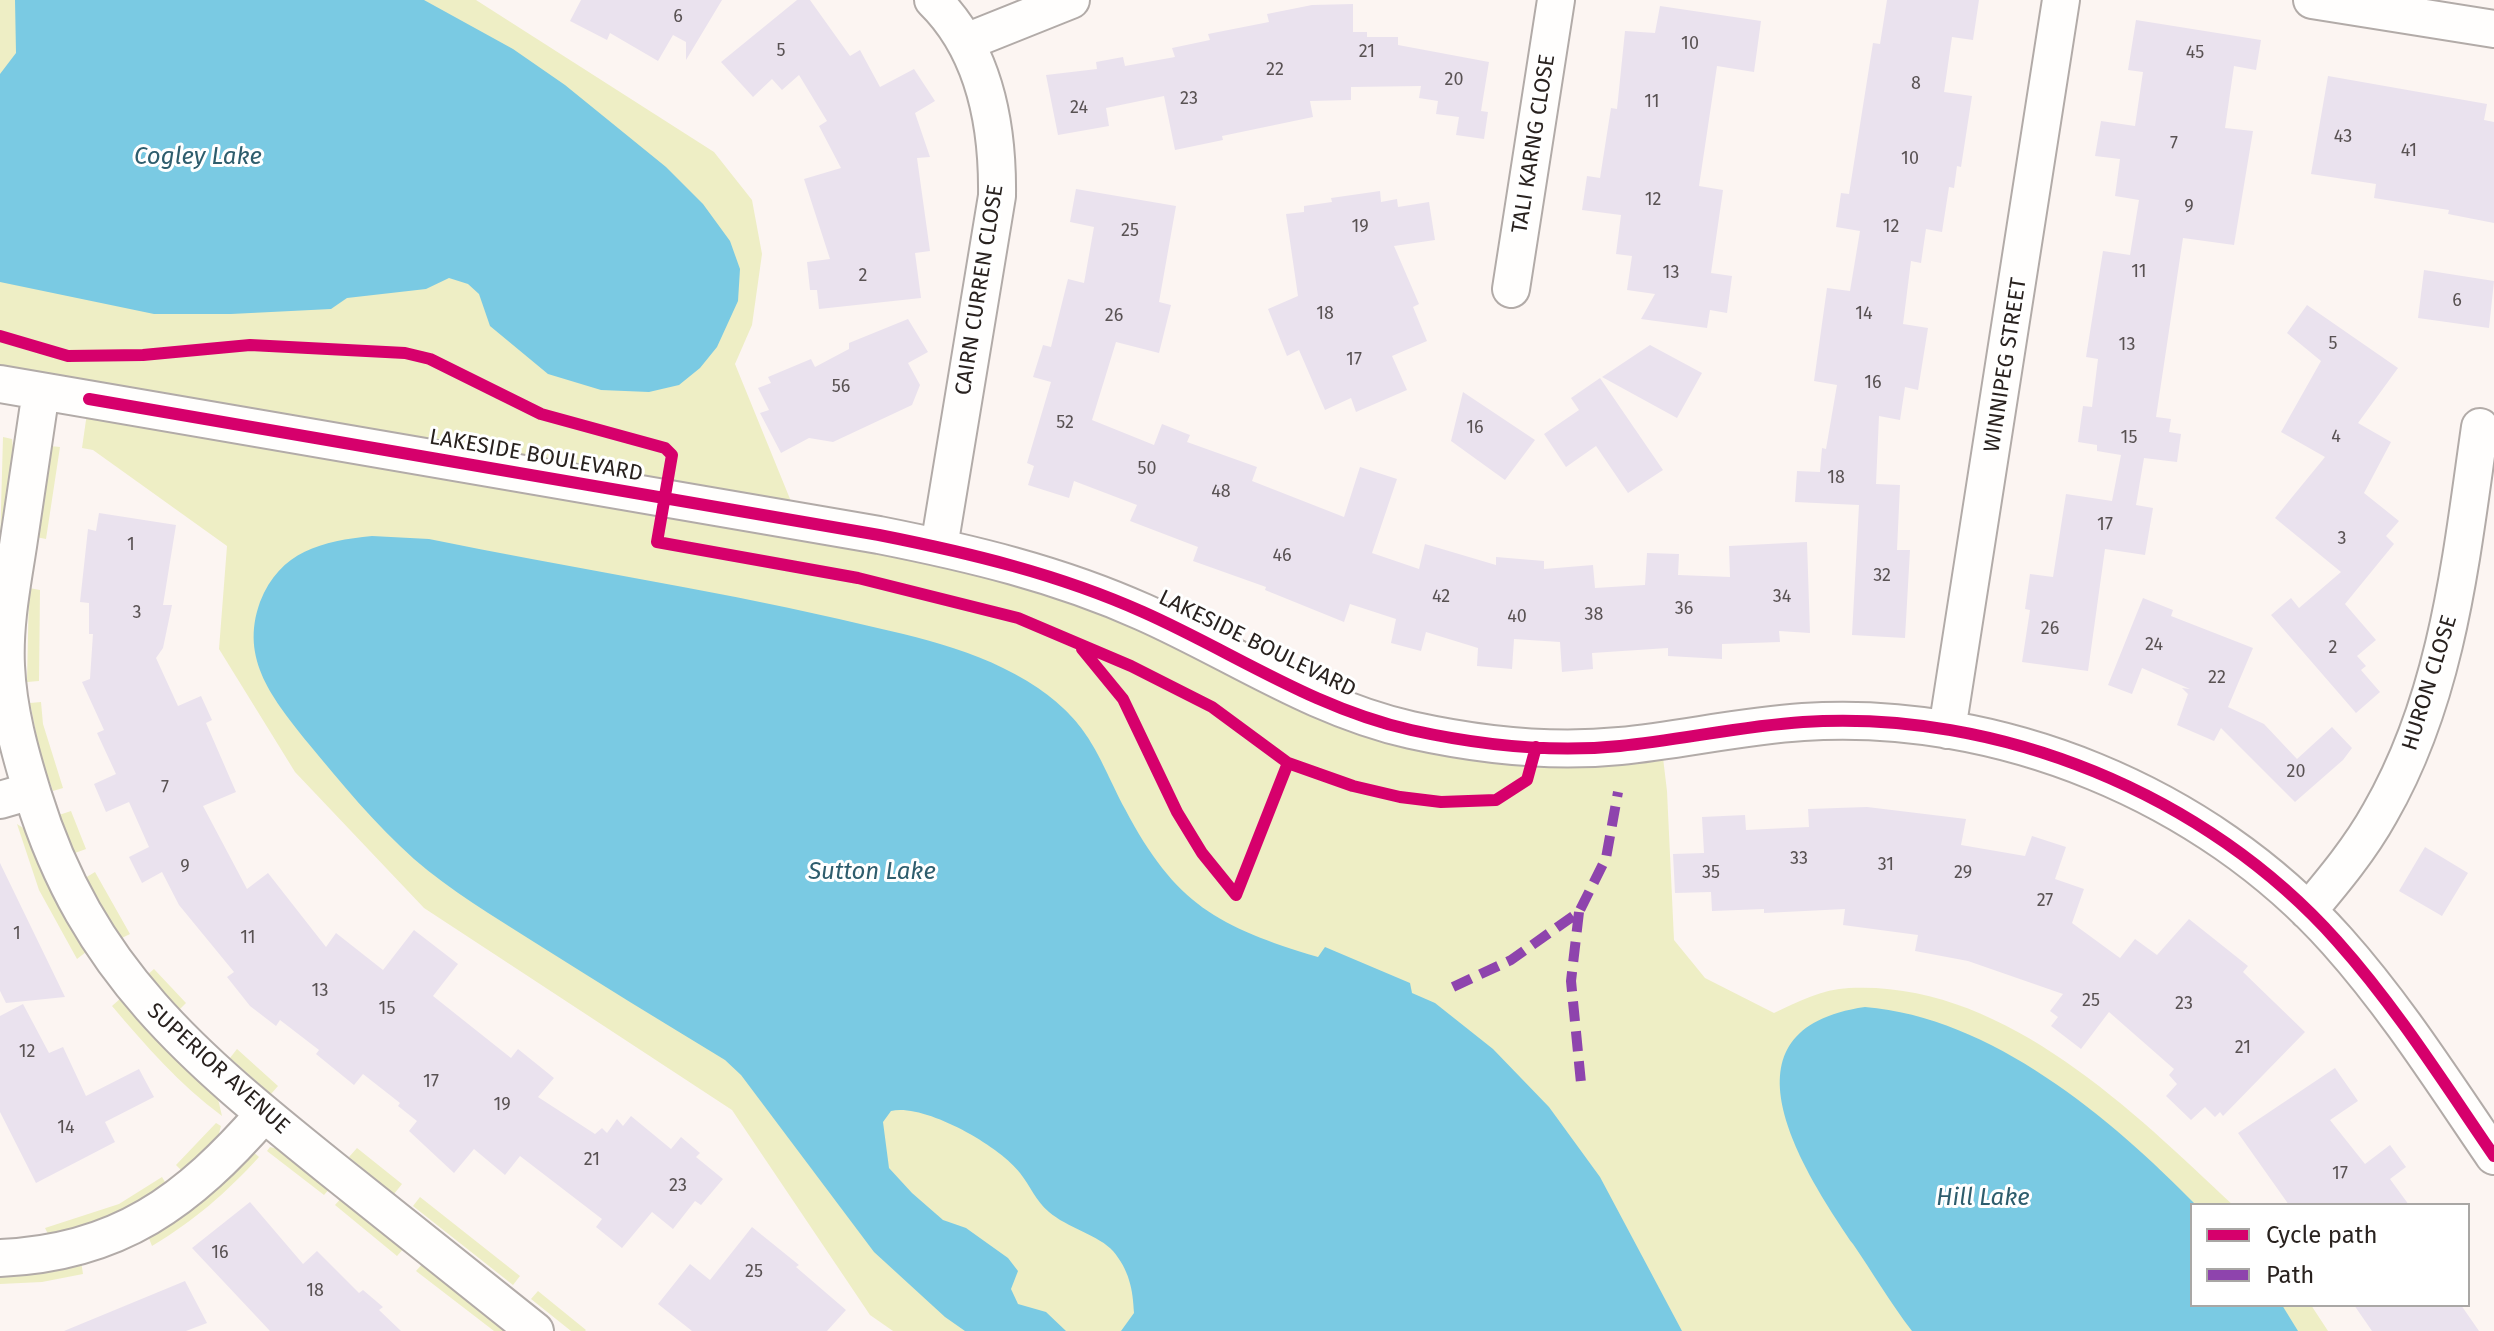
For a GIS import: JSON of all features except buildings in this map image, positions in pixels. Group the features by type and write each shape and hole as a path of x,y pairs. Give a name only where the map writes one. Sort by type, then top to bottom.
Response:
{"street":[{"name":"CAIRN CURREN CLOSE","path":"933,0 966,42 989,108 998,150 997,196 939,547"},
{"path":"966,42 1071,0"},
{"name":"TALI KARNG CLOSE","path":"1511,289 1556,0"},
{"name":"WINNIPEG STREET","path":"1947,730 2061,0"},
{"path":"2312,0 2494,29"},
{"name":"LAKESIDE BOULEVARD","path":"0,384 939,547 1042,573 1093,591 1340,708 1398,726 1471,741 1564,748 1621,746 1806,722 1861,721 1947,730 2021,746 2122,784 2214,835 2308,911 2372,983 2494,1156"},
{"name":"SUPERIOR AVENUE","path":"41,391 10,598 6,665 16,795 105,952 176,1036 264,1114 535,1331"},
{"name":"HURON CLOSE","path":"2308,911 2340,874 2381,813 2409,755 2430,698 2452,617 2480,427"},
{"path":"0,1258 73,1250 137,1226 191,1189 264,1114"}],"green space":[{"path":"0,0 476,0 714,152 752,200 762,254 752,325 735,364 799,521 939,547 1374,720 1661,741 1667,791 1674,940 1705,978 1774,1013 1810,997 1839,989 1905,991 1959,1005 2010,1028 2060,1058 2107,1092 2231,1203 2190,1203 2190,1307 2312,1307 2328,1331 893,1331 870,1315 732,1110 424,908 295,772 219,649 227,546 93,450 82,448 89,399 0,384"},
{"path":"3,437 12,439 13,448 0,544"},
{"path":"50,446 60,447 46,539 36,537"},
{"path":"29,588 40,590 39,681 27,682"},
{"path":"41,702 43,724 63,788 53,791 41,758 30,703"},
{"path":"71,811 86,849 75,853 59,815"},
{"path":"17,824 28,831 49,886 86,952 77,959 39,890"},
{"path":"95,872 130,934 120,939 85,878"},
{"path":"154,969 186,1003 178,1011 146,976"},
{"path":"121,998 159,1042 218,1099 222,1116 177,1078 112,1006"},
{"path":"237,1049 278,1086 271,1094 230,1058"},
{"path":"216,1123 221,1126 218,1137 185,1174 176,1165"},
{"path":"270,1147 283,1150 331,1187 324,1195 267,1151"},
{"path":"357,1148 402,1184 394,1194 349,1157"},
{"path":"250,1149 259,1157 234,1183 196,1216 152,1246 148,1236"},
{"path":"162,1177 168,1187 143,1204 51,1240 45,1228 119,1204"},
{"path":"343,1196 405,1247 397,1256 335,1205"},
{"path":"420,1197 520,1276 513,1285 413,1206"},
{"path":"81,1261 83,1274 42,1282 0,1284 0,1272"},
{"path":"424,1262 508,1331 494,1331 416,1271"},
{"path":"538,1291 586,1330 571,1331 531,1299"}],"water":[{"name":"Cogley Lake","path":"15,0 424,0 513,49 565,85 666,167 703,204 730,241 740,269 738,301 717,347 700,368 679,385 649,392 601,390 548,374 490,326 479,294 468,284 449,278 426,289 347,298 331,309 231,314 154,314 0,282 0,74 16,53"},
{"name":"Sutton Lake","path":"372,536 429,539 788,608 942,644 1015,674 1056,702 1081,728 1125,809 1162,868 1203,907 1253,935 1318,957 1325,947 1410,983 1412,993 1435,1003 1493,1049 1549,1107 1600,1177 1682,1331 1121,1331 1134,1313 1126,1273 1113,1251 1049,1212 1010,1162 979,1139 941,1120 905,1110 891,1111 883,1122 889,1168 943,1220 966,1228 1008,1258 1018,1271 1011,1289 1018,1304 1046,1312 1066,1331 965,1331 945,1317 874,1252 741,1075 725,1060 503,923 428,871 359,803 283,711 263,678 257,661 254,642 260,602 279,571 291,560 336,541"},
{"name":"Hill Lake","path":"1865,1007 1912,1015 1958,1030 2003,1051 2046,1077 2126,1139 2194,1203 2190,1203 2190,1307 2283,1307 2298,1331 1912,1331 1812,1178 1794,1142 1782,1106 1781,1072 1791,1043 1818,1020"}],"marked path":[{"path":"1453,987 1511,960 1579,912 1606,858 1618,792"},
{"path":"1579,912 1571,981 1581,1083"}],"cycle path":[{"path":"0,336 68,356 143,355 250,345 405,353 430,359 541,414 665,448 672,455 657,542 858,578 1018,618 1131,666 1212,707 1288,763 1353,786 1400,797 1441,802 1496,800 1527,780 1536,747"},
{"path":"89,399 879,535 980,557 1079,586 1143,612 1340,708 1437,735 1489,744 1567,749 1643,743 1780,724 1877,722 1951,730 2024,747 2094,772 2162,804 2226,843 2284,889 2337,941 2379,992 2494,1156"},
{"path":"1082,649 1123,699 1177,812 1202,853 1236,895 1288,763"}]}
